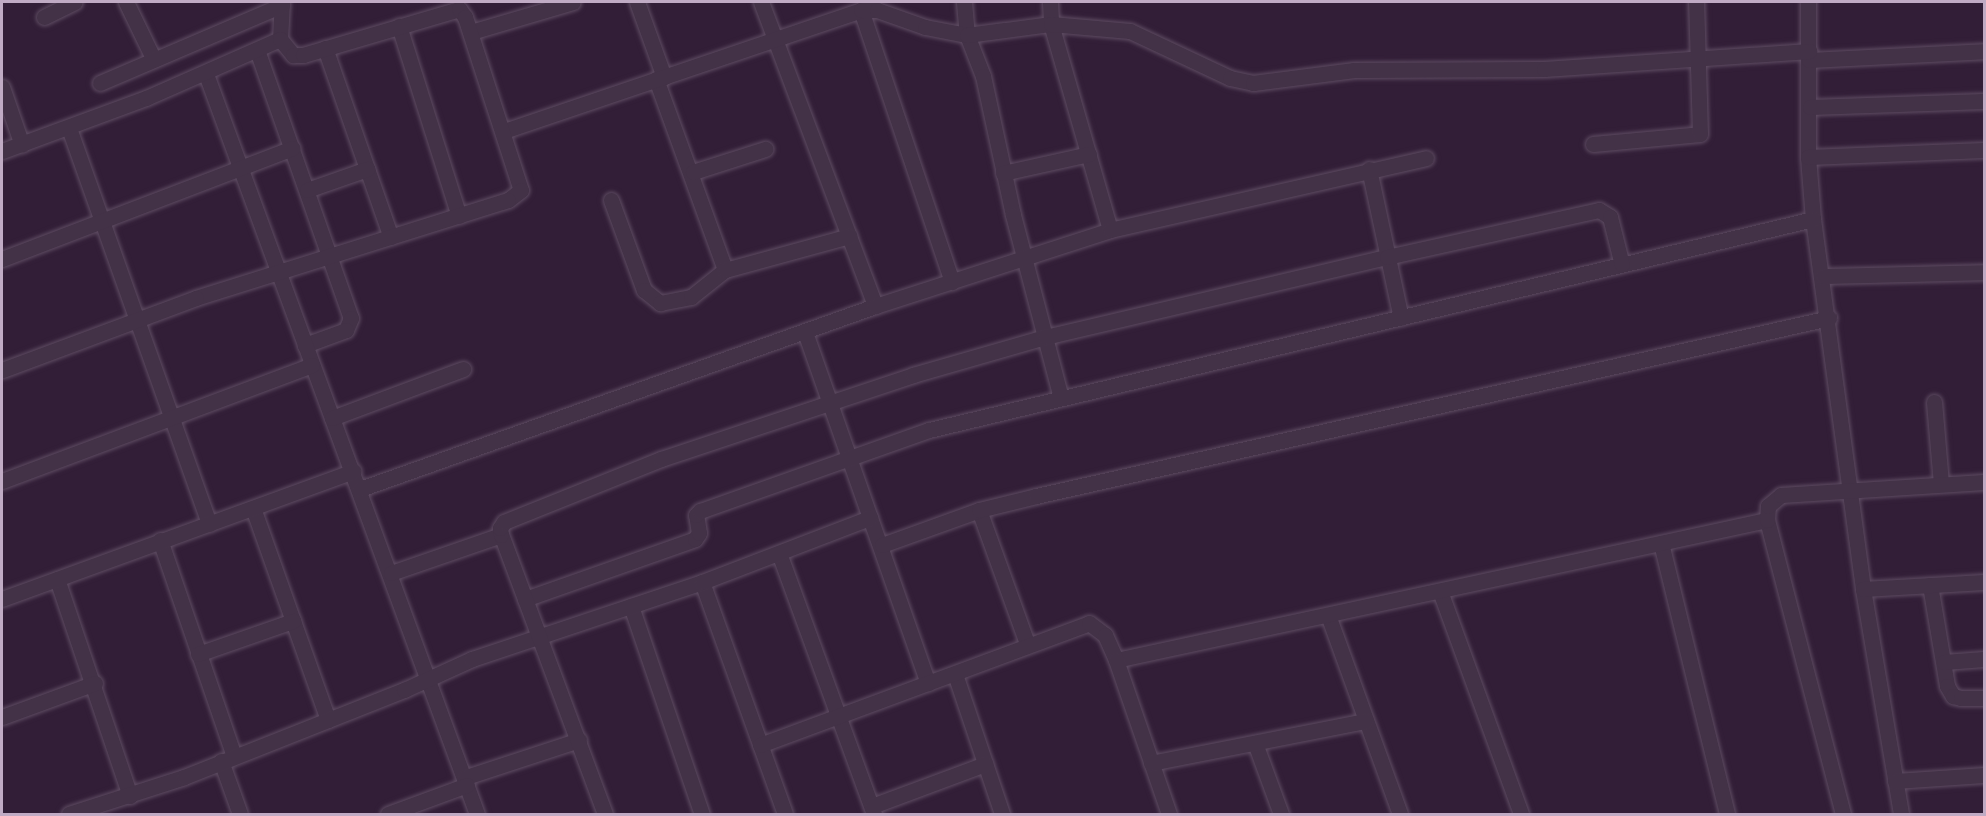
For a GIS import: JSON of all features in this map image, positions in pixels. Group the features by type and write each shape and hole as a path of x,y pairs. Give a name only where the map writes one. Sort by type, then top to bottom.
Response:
{"street":[{"path":"44,17 75,2"},
{"path":"126,2 154,60"},
{"path":"471,32 573,2"},
{"path":"637,2 660,78 725,270"},
{"path":"761,2 875,306"},
{"path":"964,2 967,35 983,76 1003,173 1061,398"},
{"path":"1050,2 1051,24 1110,230"},
{"path":"1593,144 1700,134 1700,58 1696,2"},
{"path":"1808,2 1810,107 1808,157 1813,219 1829,318 1863,589 1901,814"},
{"path":"2,370 138,318 277,271 331,257 508,200 521,190 471,32 459,9 293,55 280,39 282,3 100,83"},
{"path":"504,131 861,10 892,8 967,35 1051,24 1130,31 1230,78 1253,83 1354,70 1544,69 1700,58 1984,51"},
{"path":"861,10 952,282"},
{"path":"399,26 459,216"},
{"path":"2,151 69,128 206,74 280,39"},
{"path":"325,48 391,237"},
{"path":"256,50 351,318 350,326 305,345"},
{"path":"206,74 277,271 391,573 477,814"},
{"path":"2,87 22,145"},
{"path":"1810,107 1984,101"},
{"path":"69,128 209,524"},
{"path":"2,259 241,170 292,148"},
{"path":"693,172 765,149"},
{"path":"1808,157 1984,150"},
{"path":"1003,173 1089,154"},
{"path":"360,489 875,306 1110,230 1369,169 1426,158"},
{"path":"307,190 367,169"},
{"path":"1369,169 1401,318"},
{"path":"611,200 644,290 651,299 676,303 691,297 725,270 849,236"},
{"path":"605,814 501,535 500,528 504,522 592,485 828,402 1045,338 1387,257 1599,210 1610,217 1622,265"},
{"path":"525,599 695,539 699,533 696,515 700,511 929,430 1813,219"},
{"path":"1823,276 1984,272"},
{"path":"882,545 980,510 1467,397 1829,318"},
{"path":"805,332 828,402 882,545 928,683"},
{"path":"2,481 312,365"},
{"path":"332,418 463,369"},
{"path":"1934,402 1941,484"},
{"path":"2,599 353,471"},
{"path":"1843,814 1767,520 1768,506 1781,495 1984,482"},
{"path":"253,508 328,720"},
{"path":"980,510 1027,643"},
{"path":"69,814 130,796 328,720 430,680 472,659 702,582 870,518"},
{"path":"1116,660 1767,520"},
{"path":"391,573 501,535"},
{"path":"160,540 198,654 228,758 240,814"},
{"path":"1661,543 1727,814"},
{"path":"779,553 873,810 985,764"},
{"path":"57,579 95,683 130,796"},
{"path":"702,582 785,814"},
{"path":"1863,589 1984,582"},
{"path":"1930,585 1947,686 1953,696 1984,698"},
{"path":"1440,591 1521,814"},
{"path":"631,606 702,814"},
{"path":"1328,615 1400,814"},
{"path":"198,654 293,621"},
{"path":"760,745 955,674 1027,643 1089,623 1105,635 1116,660 1169,814"},
{"path":"1944,662 1984,659"},
{"path":"955,674 1002,814"},
{"path":"2,717 95,683"},
{"path":"1151,763 1366,721"},
{"path":"388,814 466,781 579,740"},
{"path":"1255,743 1281,814"},
{"path":"1895,781 1984,775"}]}
